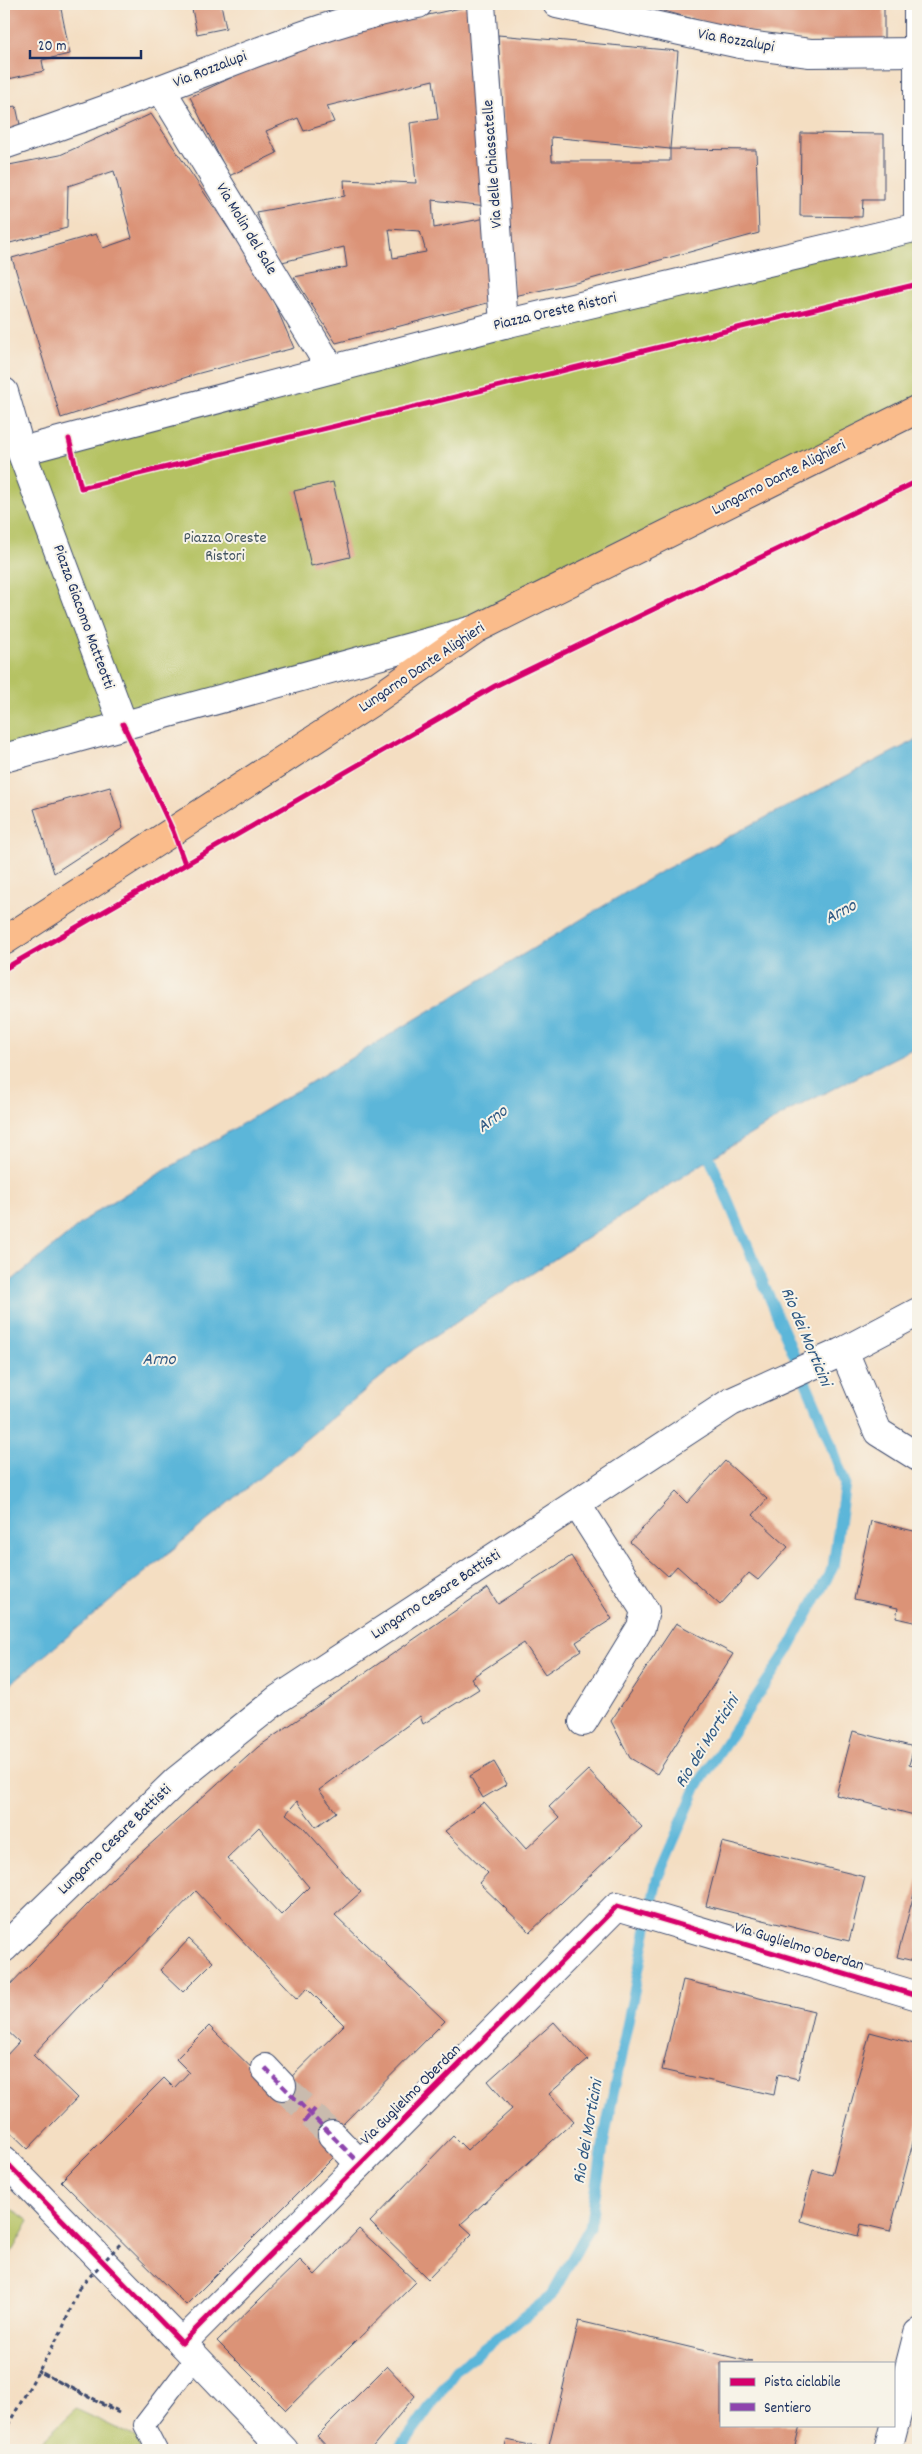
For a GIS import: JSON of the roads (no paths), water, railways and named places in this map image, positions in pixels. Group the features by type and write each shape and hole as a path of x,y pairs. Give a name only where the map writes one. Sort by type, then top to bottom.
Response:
{"main road":[{"name":"Lungarno Dante Alighieri","path":"4,941 372,702 476,629 918,409"}],"street":[{"name":"Via Rozzalupi","path":"4,144 81,119 265,49 389,9 418,4"},
{"name":"Via delle Chiassatelle","path":"481,4 504,324"},
{"name":"Via Rozzalupi","path":"557,4 578,7 740,44 810,53 918,52"},
{"path":"918,4 918,228"},
{"name":"Via Molin del Sale","path":"161,89 331,368"},
{"name":"Piazza Oreste Ristori","path":"20,451 504,324 918,228"},
{"name":"Piazza Giacomo Matteotti","path":"4,392 20,451 123,724"},
{"path":"4,758 476,629"},
{"name":"Lungarno Cesare Battisti","path":"4,1948 176,1781 278,1700 731,1402 837,1354 918,1312"},
{"path":"837,1354 878,1432 918,1457"},
{"path":"577,1504 645,1611 641,1627 583,1722"},
{"name":"Via Guglielmo Oberdan","path":"189,2350 360,2164 617,1906 918,1996"},
{"path":"332,2135 360,2164"},
{"path":"4,2160 284,2450"},
{"path":"888,2450 918,2333"}],"lane":[{"path":"157,2450 144,2425 189,2350"}],"water":[{"name":"Arno","path":"918,739 918,1046 791,1110 710,1159 415,1349 4,1689 4,1287 94,1213 660,872"}],"waterway":[{"name":"Rio dei Morticini","path":"399,2450 456,2370 551,2296 590,2227 606,2129 657,1879 697,1786 788,1650 833,1567 845,1483 819,1413 705,1147"}],"tunnel":[{"path":"282,2086 332,2135"}]}
